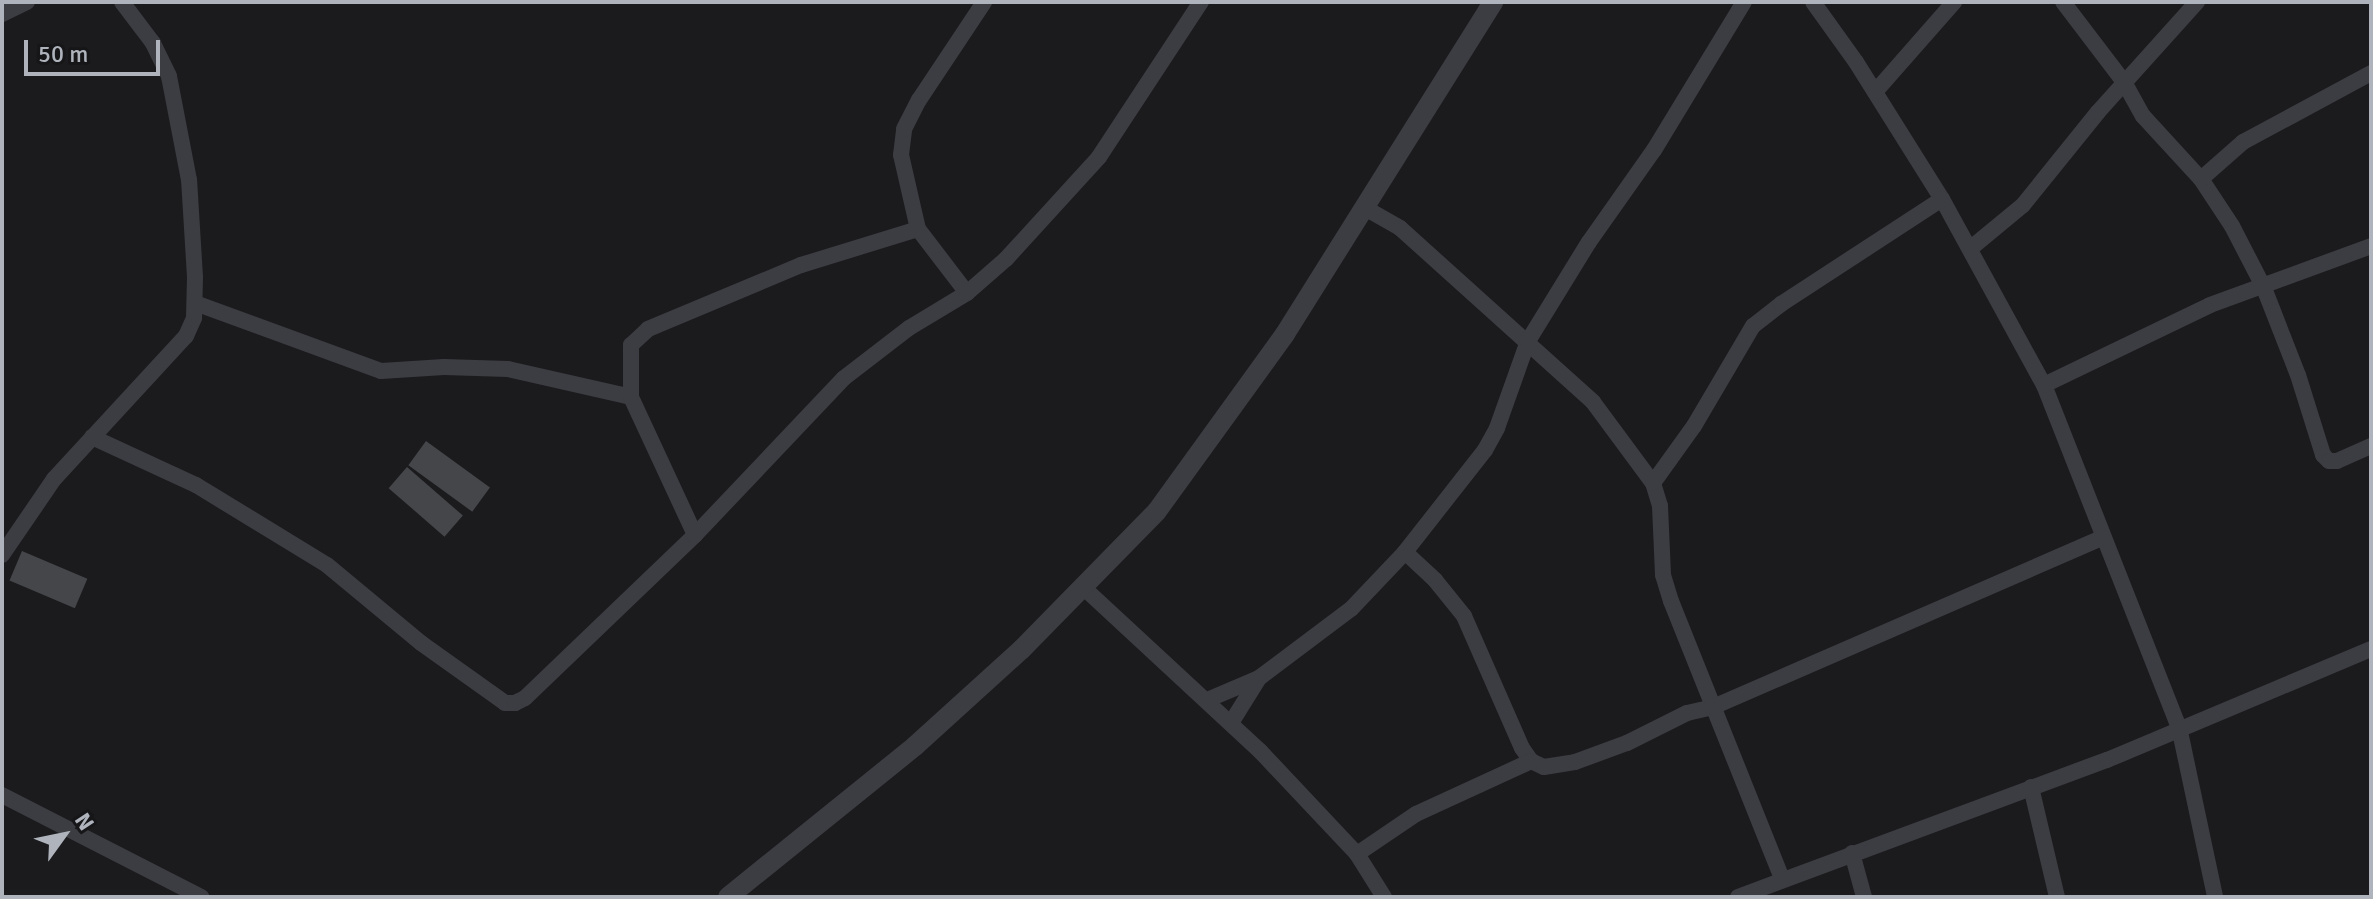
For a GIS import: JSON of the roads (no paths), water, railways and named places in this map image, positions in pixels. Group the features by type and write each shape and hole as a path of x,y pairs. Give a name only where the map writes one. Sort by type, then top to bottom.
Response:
{"street":[{"path":"2,14 27,2"},
{"path":"2,555 54,479 186,336 195,303 189,180 169,76 153,43 122,2"},
{"path":"967,293 918,229 901,155 904,129 919,100 984,2"},
{"path":"92,437 196,485 327,565 421,643 505,703 525,698 695,535 844,378 909,328 967,293 1006,259 1099,157 1201,2"},
{"path":"740,893 915,746 1084,588 1157,511 1285,334 1493,2"},
{"path":"1207,700 1259,678 1351,609 1405,552 1485,450 1497,428 1528,341 1589,242 1654,150 1744,2"},
{"path":"1813,2 1875,92 1942,199 2044,385 2179,727 2215,897"},
{"path":"1875,92 1954,2"},
{"path":"2063,2 2124,82 2143,116 2201,179 2232,226 2264,288 2298,375 2323,455 2329,461 2337,461 2371,446"},
{"path":"1971,248 2023,205 2124,82 2197,2"},
{"path":"2201,179 2243,142 2371,73"},
{"path":"1653,483 1694,426 1753,326 1781,304 1942,199"},
{"path":"1365,208 1400,228 1593,402 1653,483 1660,506 1663,575 1782,879"},
{"path":"695,535 631,397 631,345 648,329 801,265 918,229"},
{"path":"2044,385 2210,305 2264,288 2371,246"},
{"path":"195,303 381,371 444,367 508,369 631,397"},
{"path":"1405,552 1435,580 1464,616 1531,761 1544,767 1575,762 1627,743 1687,713 1713,707 2102,538"},
{"path":"1084,588 1231,723 1357,854 1384,897"},
{"path":"1738,897 2107,760 2179,727 2371,649"},
{"path":"1231,723 1259,678"},
{"path":"1357,854 1416,814 1531,761"},
{"path":"2031,787 2057,897"},
{"path":"2,795 201,897"},
{"path":"1852,853 1864,897"}]}
